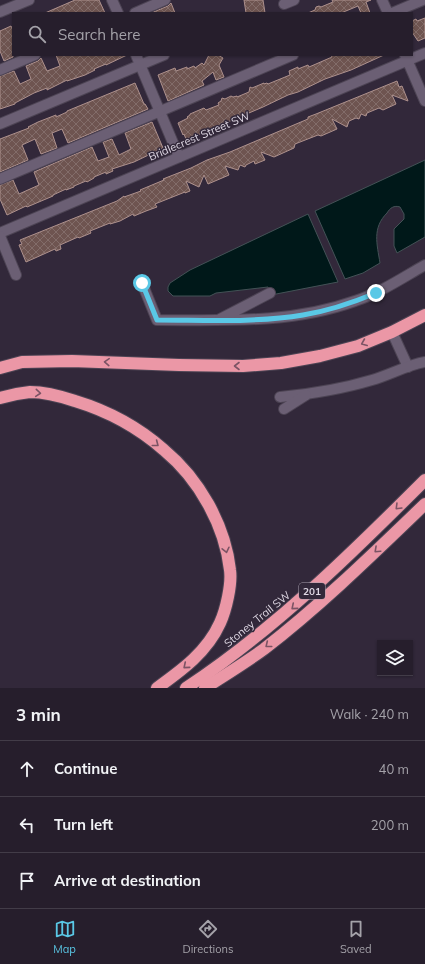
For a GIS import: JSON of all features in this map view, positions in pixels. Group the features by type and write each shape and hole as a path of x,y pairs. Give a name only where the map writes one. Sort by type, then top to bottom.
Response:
{"highway":[{"path":"0,368 22,362 106,361 179,365 243,366 281,363 320,356 358,346 392,332 425,315"},
{"path":"0,375 24,367 51,362"},
{"path":"0,398 30,392 48,394 86,404 120,419 151,440 178,463 189,476 207,503 222,537 230,571 224,609 214,634 197,656 187,666 157,688"},
{"name":"Stoney Trail SW","path":"186,688 230,658 302,600 355,550 425,480"},
{"path":"205,688 262,650 299,620 330,594 425,504"}],"street":[{"path":"0,12 29,0"},
{"path":"112,0 118,12"},
{"path":"137,12 166,0"},
{"path":"284,4 294,0"},
{"path":"382,0 388,12"},
{"path":"394,12 423,0"},
{"name":"Bridlecrest Street SW","path":"0,235 407,58 425,54"},
{"path":"0,70 33,56"},
{"path":"136,56 179,157"},
{"path":"0,124 162,56"},
{"path":"0,179 291,56"},
{"path":"407,58 425,101"},
{"path":"0,235 16,275"},
{"path":"142,283 157,320 251,320 302,315 337,307 376,293 425,265"},
{"path":"218,320 270,293"},
{"path":"392,332 408,366"},
{"path":"280,397 308,394 354,385 390,374 408,366 425,362"},
{"path":"284,409 308,394"}],"shaded area":[{"path":"425,160 425,237 397,253 394,246 394,229 404,219 404,214 400,207 392,207 382,219 377,230 380,263 363,273 345,279 315,211"},
{"path":"308,214 338,282 271,295 268,287 216,293 210,296 173,296 168,291 170,283 190,270"}],"building":[{"path":"75,0 99,0 105,12 47,12"},
{"path":"244,0 263,0 265,12 246,12"},
{"path":"332,0 371,0 366,2 370,12 361,12 358,6 343,12 310,12 315,10 316,7 321,7 333,2"},
{"path":"171,3 175,12 153,12 168,6"},
{"path":"425,18 425,38 418,41 413,34 413,20 416,19 417,21"},
{"path":"11,26 12,28 13,57 4,61 0,51 0,31"},
{"path":"56,56 125,56 94,69 95,70 85,75 67,80 47,90 47,88 34,93 15,104 0,109 0,76 14,71 20,84 31,79 26,66 38,61 41,58 47,71 60,66"},
{"path":"208,56 220,56 223,58 219,65 224,77 216,80 213,72 202,81 204,85 168,101 158,75 175,68 176,71 187,67 187,69 194,66 195,68 202,63 204,65"},
{"path":"382,56 351,70 325,79 195,136 186,139 184,134 183,135 178,123 188,118 187,117 190,114 204,108 206,110 219,105 218,103 222,98 225,99 231,96 237,97 249,92 250,87 252,88 264,83 268,84 290,75 289,71 298,67 298,69 308,65 309,67 332,57"},
{"path":"397,81 399,87 402,86 408,101 392,95 396,104 383,110 379,108 367,113 366,116 361,114 359,119 356,118 349,121 347,127 332,119 337,129 321,136 318,135 295,144 294,148 274,157 261,152 265,160 255,164 254,161 245,167 240,165 238,170 225,166 229,175 208,184 204,175 199,187 186,181 190,191 155,204 157,207 134,216 133,214 120,221 110,223 90,231 91,233 60,245 61,249 56,251 55,249 26,262 19,245 22,244 20,240 117,201 124,196 141,191 140,190 164,180 163,179 207,160 230,152 308,119 308,117"},
{"path":"135,83 144,104 148,109 68,143 62,129 52,133 57,148 41,154 35,139 22,145 28,160 0,172 0,139"},
{"path":"152,122 163,148 134,162 112,169 113,171 106,174 106,172 87,182 86,181 66,189 7,215 0,199 0,185 13,180 19,194 39,185 34,172 92,147 98,161 109,157 103,142 112,139 119,155 131,149 125,133"}],"route":[{"path":"142,283 157,320 251,320 302,315 337,307 376,293"}]}
